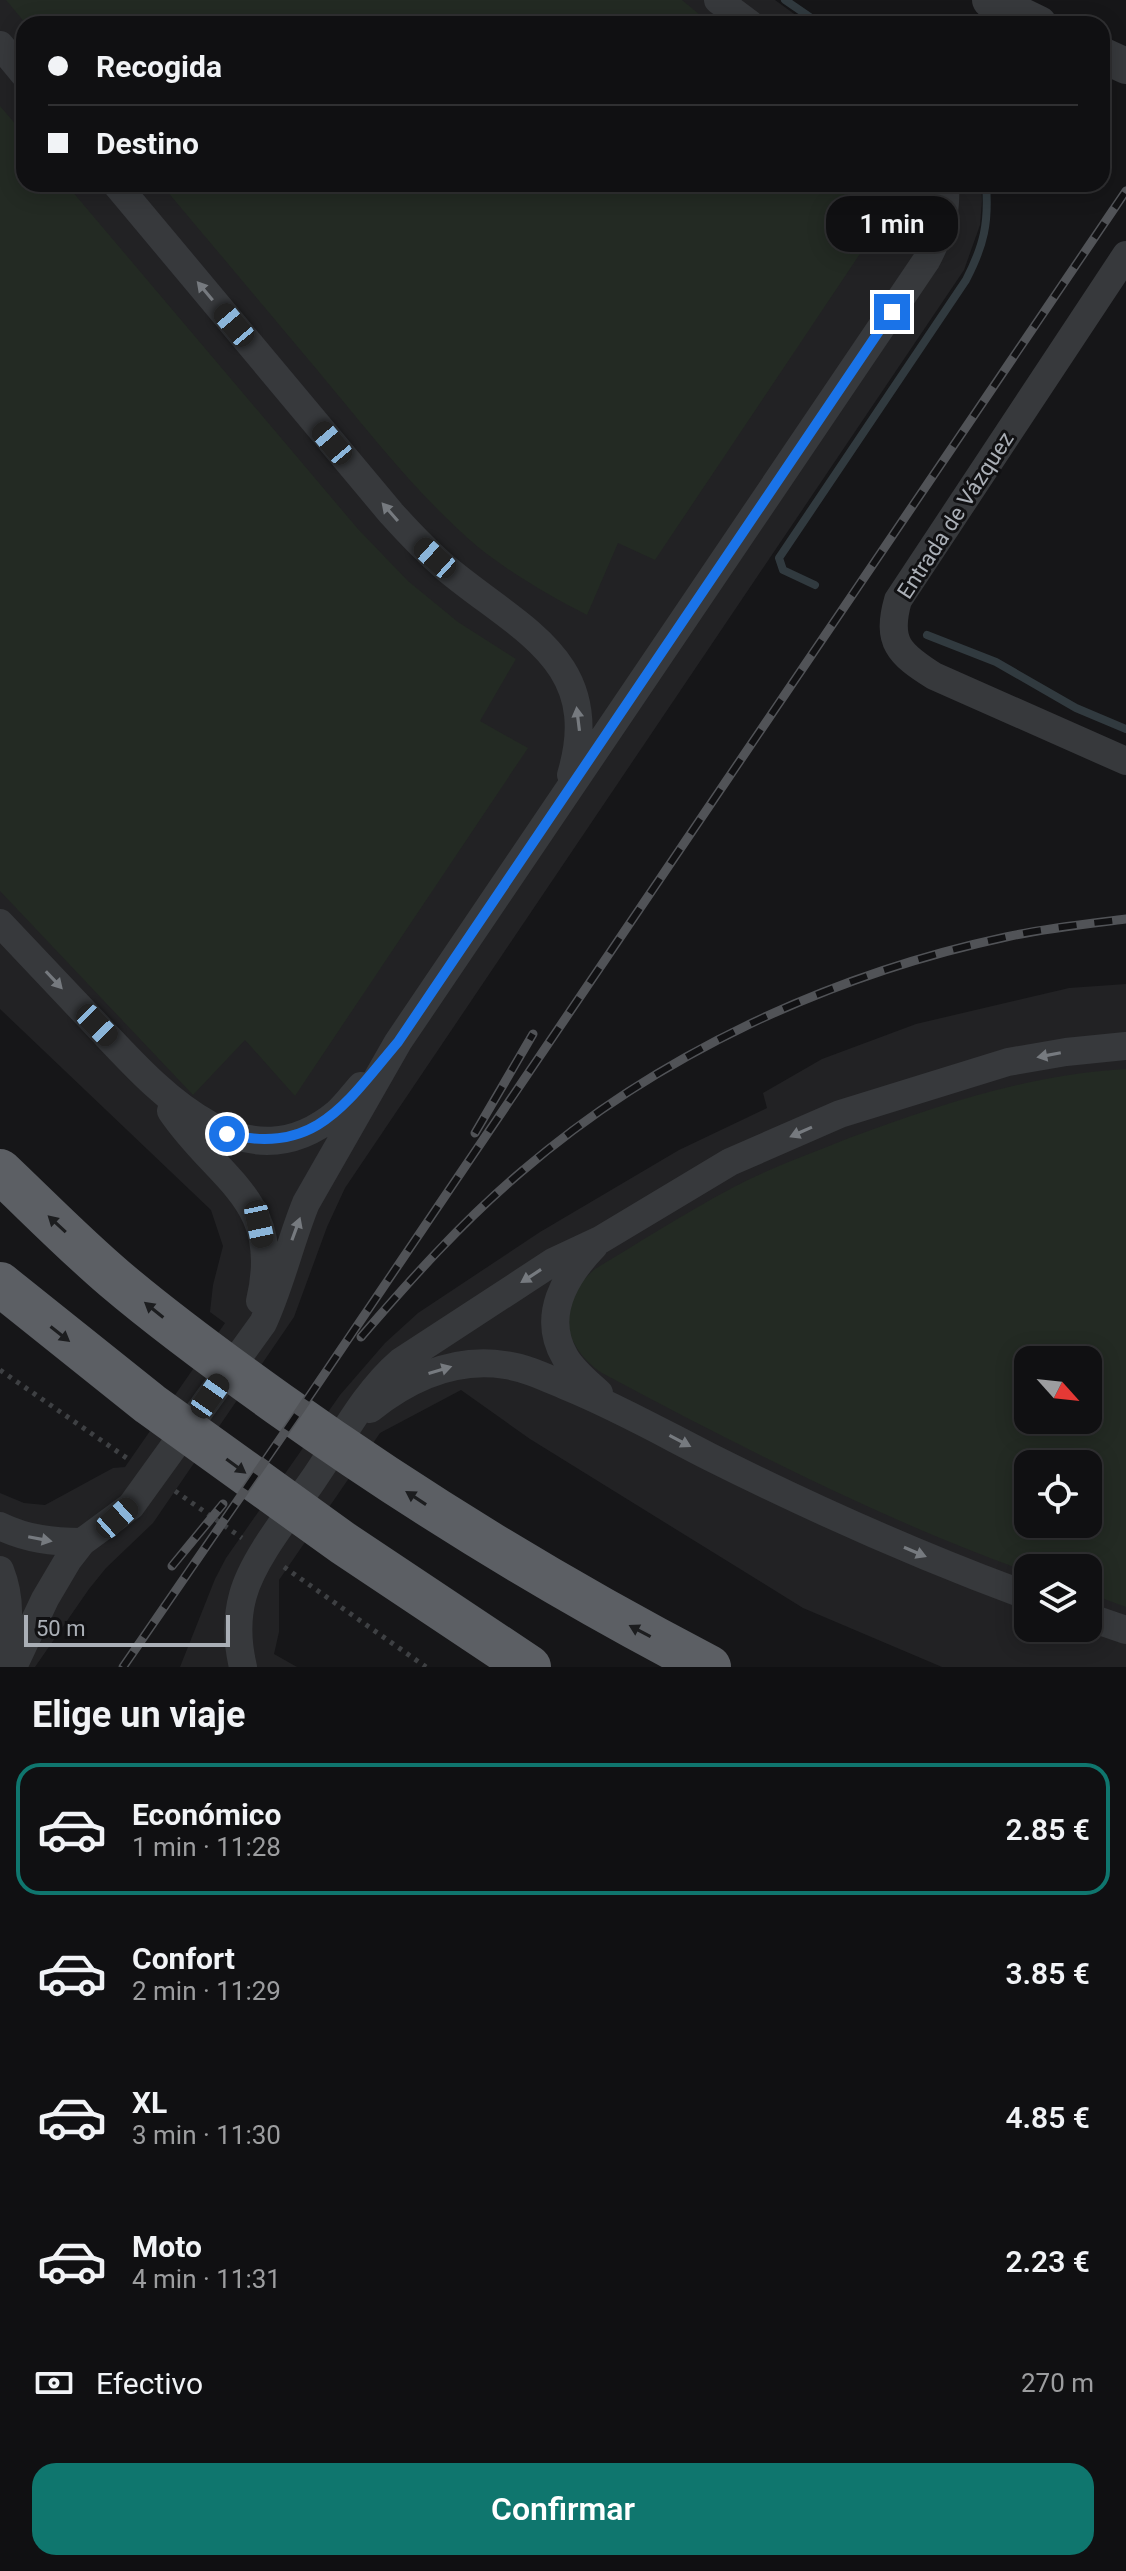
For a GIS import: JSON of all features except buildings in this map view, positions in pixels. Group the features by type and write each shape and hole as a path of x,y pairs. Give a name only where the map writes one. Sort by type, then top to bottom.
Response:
{"highway":[{"path":"0,1171 114,1278 195,1343 366,1466 486,1543 603,1612 709,1667"},
{"path":"0,1284 150,1404 360,1554 529,1667"},
{"path":"360,1554 557,1667"}],"street":[{"path":"718,0 739,16"},
{"path":"990,0 1023,16"},
{"path":"0,45 16,64"},
{"path":"123,192 421,547 533,634 550,651 565,672 575,698 580,724 578,753 566,795"},
{"path":"13,1667 55,1578 82,1542 131,1506 263,1323 306,1203 398,1042 926,261 943,224 945,192"},
{"name":"Entrada de Vázquez","path":"1126,255 898,600 892,634 898,649 914,664 934,676 1126,761"},
{"path":"0,923 155,1087 181,1126 241,1190 252,1207 259,1224 265,1263 263,1286 243,1350"},
{"path":"155,1087 195,1117 227,1134 247,1139 288,1138 307,1132 339,1111 398,1042"},
{"path":"221,1667 243,1591 257,1562 374,1387 400,1362 553,1262 600,1240 730,1162 840,1114 1008,1062 1126,1046"},
{"path":"600,1240 577,1264 564,1284 556,1304 555,1324 565,1358 579,1376 611,1405"},
{"path":"350,1425 407,1383 432,1372 481,1363 528,1369 611,1405 831,1517 1014,1591"},
{"path":"0,1526 47,1542 82,1542"},
{"path":"0,1570 6,1584 8,1615 7,1633 0,1656"},
{"path":"237,1620 243,1667"},
{"path":"1102,1622 1126,1630"}],"path":[{"path":"0,1370 137,1465"},
{"path":"174,1490 248,1542"},
{"path":"272,1559 426,1667"}],"shaded area":[{"path":"0,0 775,0 797,16 16,16 16,192 981,192 980,225 964,270 345,1188 327,1227 294,1317 153,1523 106,1568 35,1667 0,1667 0,1493 24,1503 45,1505 113,1468 125,1467 225,1323 210,1312 223,1246 211,1210 0,1009"},
{"path":"6,0 682,0 701,16 19,16"},
{"path":"0,106 16,125 16,192 73,192 358,529 408,581 458,622 516,659 480,721 528,748 295,1096 245,1040 193,1095 0,891"},
{"path":"168,192 859,192 856,198 886,215 655,560 618,543 587,615 544,592 478,547 414,485"},
{"path":"1126,984 1126,1667 942,1667 803,1608 530,1439 461,1390 380,1433 279,1580 279,1632 274,1654 297,1667 180,1667 226,1558 340,1395 385,1343 418,1313 540,1232 679,1150 767,1108 763,1093 822,1059 916,1024 1069,988"},
{"path":"1126,1069 1126,1607 1102,1598 1102,1554 1014,1554 1014,1567 973,1551 759,1455 602,1373 578,1350 568,1323 573,1295 582,1282 595,1269 680,1217 760,1174 849,1138 985,1093 1055,1077"}],"waterway":[{"path":"785,0 808,16"},
{"path":"815,585 783,570 779,558 966,280 984,234 986,192"},
{"path":"927,635 996,662 1076,708 1126,729"}],"railway":[{"path":"123,1667 1126,191"},
{"path":"361,1337 438,1252 521,1172 630,1091 688,1056 749,1024 875,973 1006,937 1126,919"},
{"path":"475,1133 533,1034"},
{"path":"172,1566 223,1504"}],"route":[{"path":"227,1134 268,1140 307,1132 339,1111 398,1042 892,312"}]}
